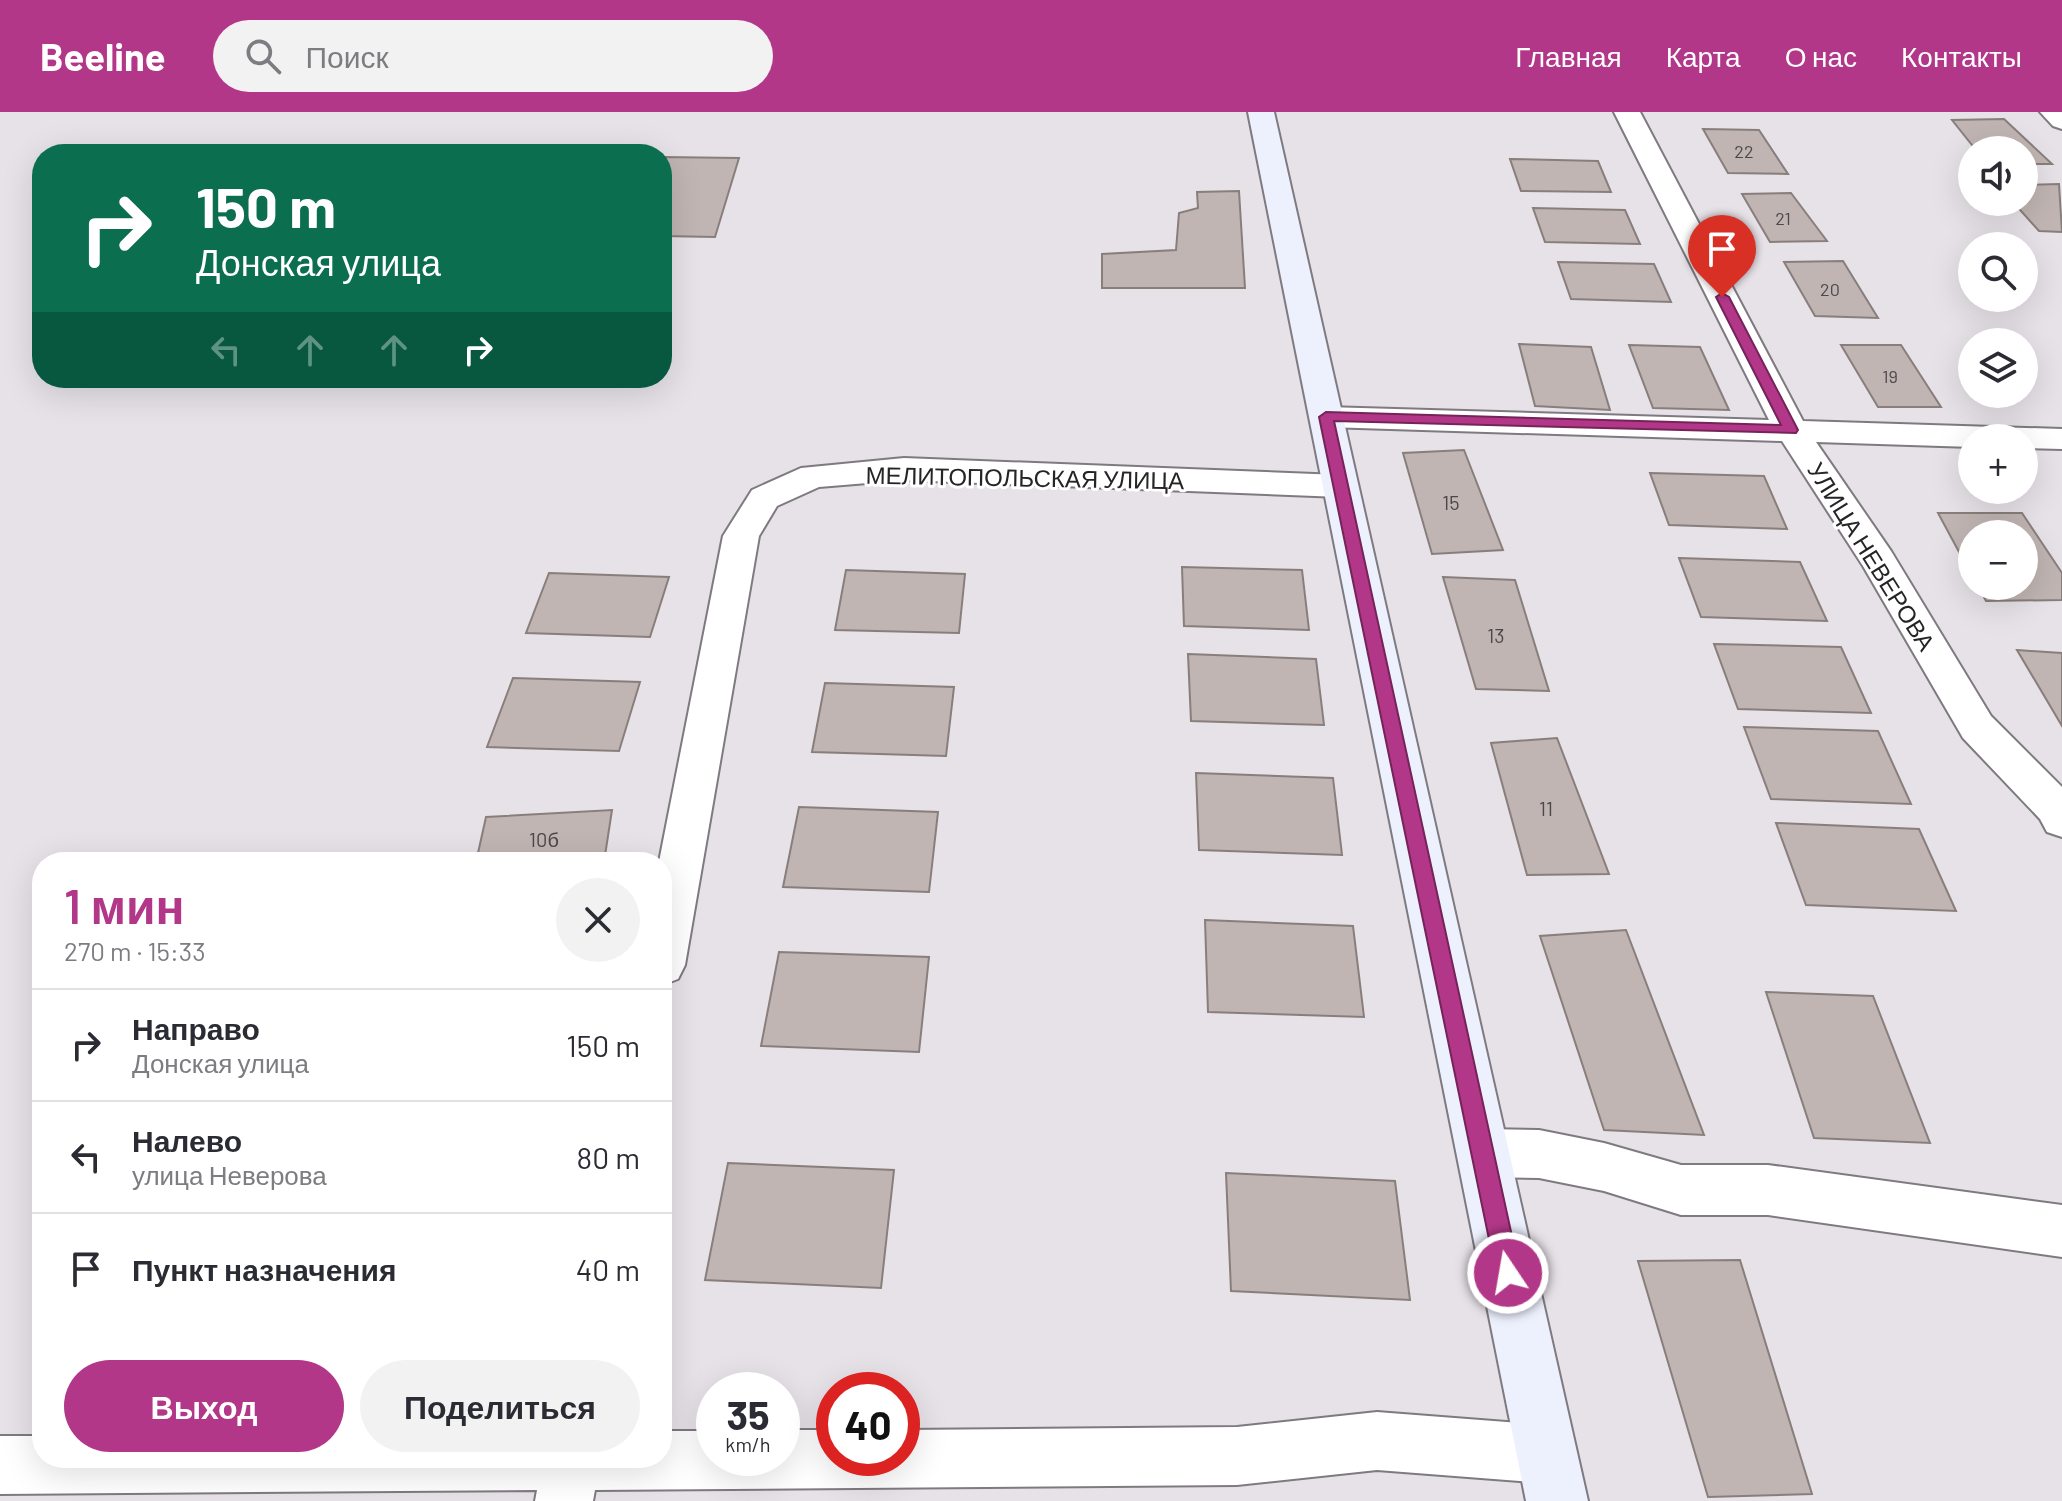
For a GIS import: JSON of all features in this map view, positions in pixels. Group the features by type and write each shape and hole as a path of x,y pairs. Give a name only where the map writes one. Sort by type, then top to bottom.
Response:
{"street":[{"path":"213,1468 569,1473 1237,1456 1377,1441 1552,1477 1261,112"},
{"name":"УЛИЦА НЕВЕРОВА","path":"1627,112 1791,430 1878,560 1977,727 2060,813"},
{"path":"2053,112 2062,121"},
{"path":"1326,417 2062,439"},
{"name":"МЕЛИТОПОЛЬСКАЯ УЛИЦА","path":"672,911 741,536 764,498 813,476 904,469 1340,486"},
{"path":"1482,1153 1552,1157 1604,1167 1681,1190 1768,1190 2062,1231"},
{"path":"0,1465 32,1465"}],"building":[{"path":"2004,119 2022,136 1965,136 1952,120"},
{"path":"1703,129 1759,130 1788,174 1728,173"},
{"path":"2038,151 2052,164 2038,164"},
{"path":"672,157 739,158 715,237 672,236"},
{"path":"1510,159 1598,161 1611,192 1521,191"},
{"path":"2059,184 2062,232 2039,231 2026,216 2038,216 2038,185"},
{"path":"1239,191 1245,288 1102,288 1102,254 1176,250 1179,213 1198,208 1197,192"},
{"path":"1791,193 1827,241 1770,242 1742,194"},
{"path":"1533,208 1625,210 1640,244 1545,242"},
{"path":"1843,261 1878,318 1815,316 1784,262"},
{"path":"1558,262 1654,264 1671,302 1571,299"},
{"path":"1519,344 1591,347 1610,410 1535,406"},
{"path":"1629,345 1700,347 1729,410 1653,408"},
{"path":"1841,345 1901,345 1941,407 1878,407"},
{"path":"1464,450 1503,550 1432,554 1403,453"},
{"path":"1650,473 1764,476 1787,529 1669,525"},
{"path":"1938,513 2022,513 2027,520 1958,520 1958,550"},
{"path":"2038,537 2062,573 2062,600 1986,601 2038,600"},
{"path":"1679,558 1800,562 1827,621 1701,617"},
{"path":"1182,567 1302,570 1309,630 1184,626"},
{"path":"846,570 965,574 959,633 835,630"},
{"path":"549,573 669,577 650,637 526,633"},
{"path":"1443,577 1515,580 1549,691 1476,689"},
{"path":"1714,644 1841,647 1871,713 1738,709"},
{"path":"2017,650 2062,653 2062,726"},
{"path":"1188,654 1316,659 1324,725 1191,721"},
{"path":"513,678 640,682 619,751 487,747"},
{"path":"825,683 954,687 946,756 812,752"},
{"path":"1744,727 1878,731 1911,804 1771,799"},
{"path":"1557,738 1609,874 1527,875 1491,743"},
{"path":"1196,773 1333,778 1342,855 1199,850"},
{"path":"799,807 938,812 929,892 783,887"},
{"path":"612,810 606,852 478,852 486,817"},
{"path":"1776,823 1919,829 1956,911 1806,905"},
{"path":"1205,920 1353,926 1364,1017 1208,1012"},
{"path":"1626,930 1704,1135 1604,1130 1540,936"},
{"path":"779,952 929,957 919,1052 761,1046"},
{"path":"1766,992 1873,996 1930,1143 1814,1138"},
{"path":"728,1163 894,1170 881,1288 705,1280"},
{"path":"1226,1173 1395,1181 1410,1300 1231,1291"},
{"path":"1740,1260 1812,1494 1708,1497 1638,1261"}],"route":[{"path":"1508,1273 1326,417 1791,430 1722,297"}]}
